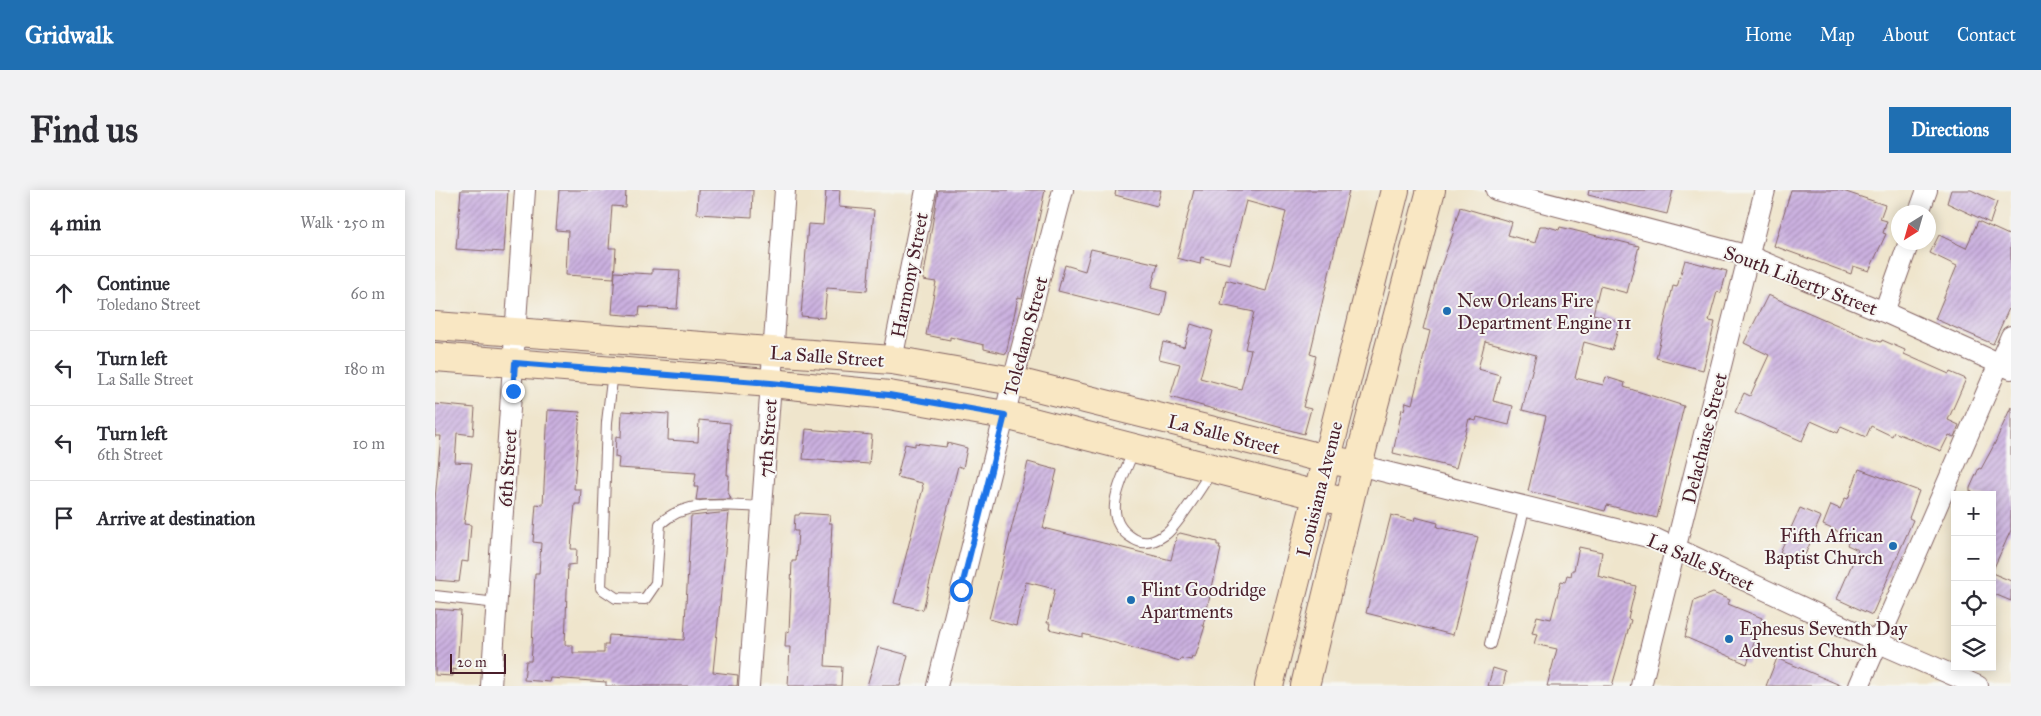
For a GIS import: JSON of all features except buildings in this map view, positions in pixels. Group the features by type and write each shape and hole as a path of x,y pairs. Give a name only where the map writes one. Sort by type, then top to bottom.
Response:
{"street":[{"name":"6th Street","path":"491,686 515,363 525,190"},
{"name":"7th Street","path":"749,686 785,190"},
{"name":"Harmony Street","path":"892,360 926,190"},
{"name":"Toledano Street","path":"937,686 1063,190"},
{"name":"Louisiana Avenue","path":"1269,686 1395,190"},
{"name":"Louisiana Avenue","path":"1305,686 1348,503 1431,190"},
{"name":"South Liberty Street","path":"1496,190 1749,256 1884,312 2005,366"},
{"name":"Delachaise Street","path":"1641,686 1765,190"},
{"path":"1922,205 1927,190"},
{"path":"1884,312 1906,250"},
{"path":"1369,292 1401,301"},
{"name":"La Salle Street","path":"435,326 892,360 1013,381 1656,539 1879,643 1977,686"},
{"path":"1859,686 2005,366 2011,336"},
{"name":"La Salle Street","path":"435,357 771,383 889,395 1005,415 1348,503"}],"lane":[{"path":"613,371 607,422 601,588 616,598 645,599 656,583 660,524 671,514 693,506 762,506"},
{"path":"1135,448 1115,501 1113,515 1123,533 1138,542 1153,542 1167,533 1214,468"},
{"path":"1490,644 1525,506"},
{"path":"435,596 497,603"}],"place":[{"name":"New Orleans Fire Department Engine 11","path":"1447,311"},
{"name":"Fifth African Baptist Church","path":"1893,546"},
{"name":"Flint Goodridge Apartments","path":"1131,600"},
{"name":"Ephesus Seventh Day Adventist Church","path":"1729,639"}],"route":[{"path":"513,391 515,363 771,383 889,395 1005,415 961,590"}]}
